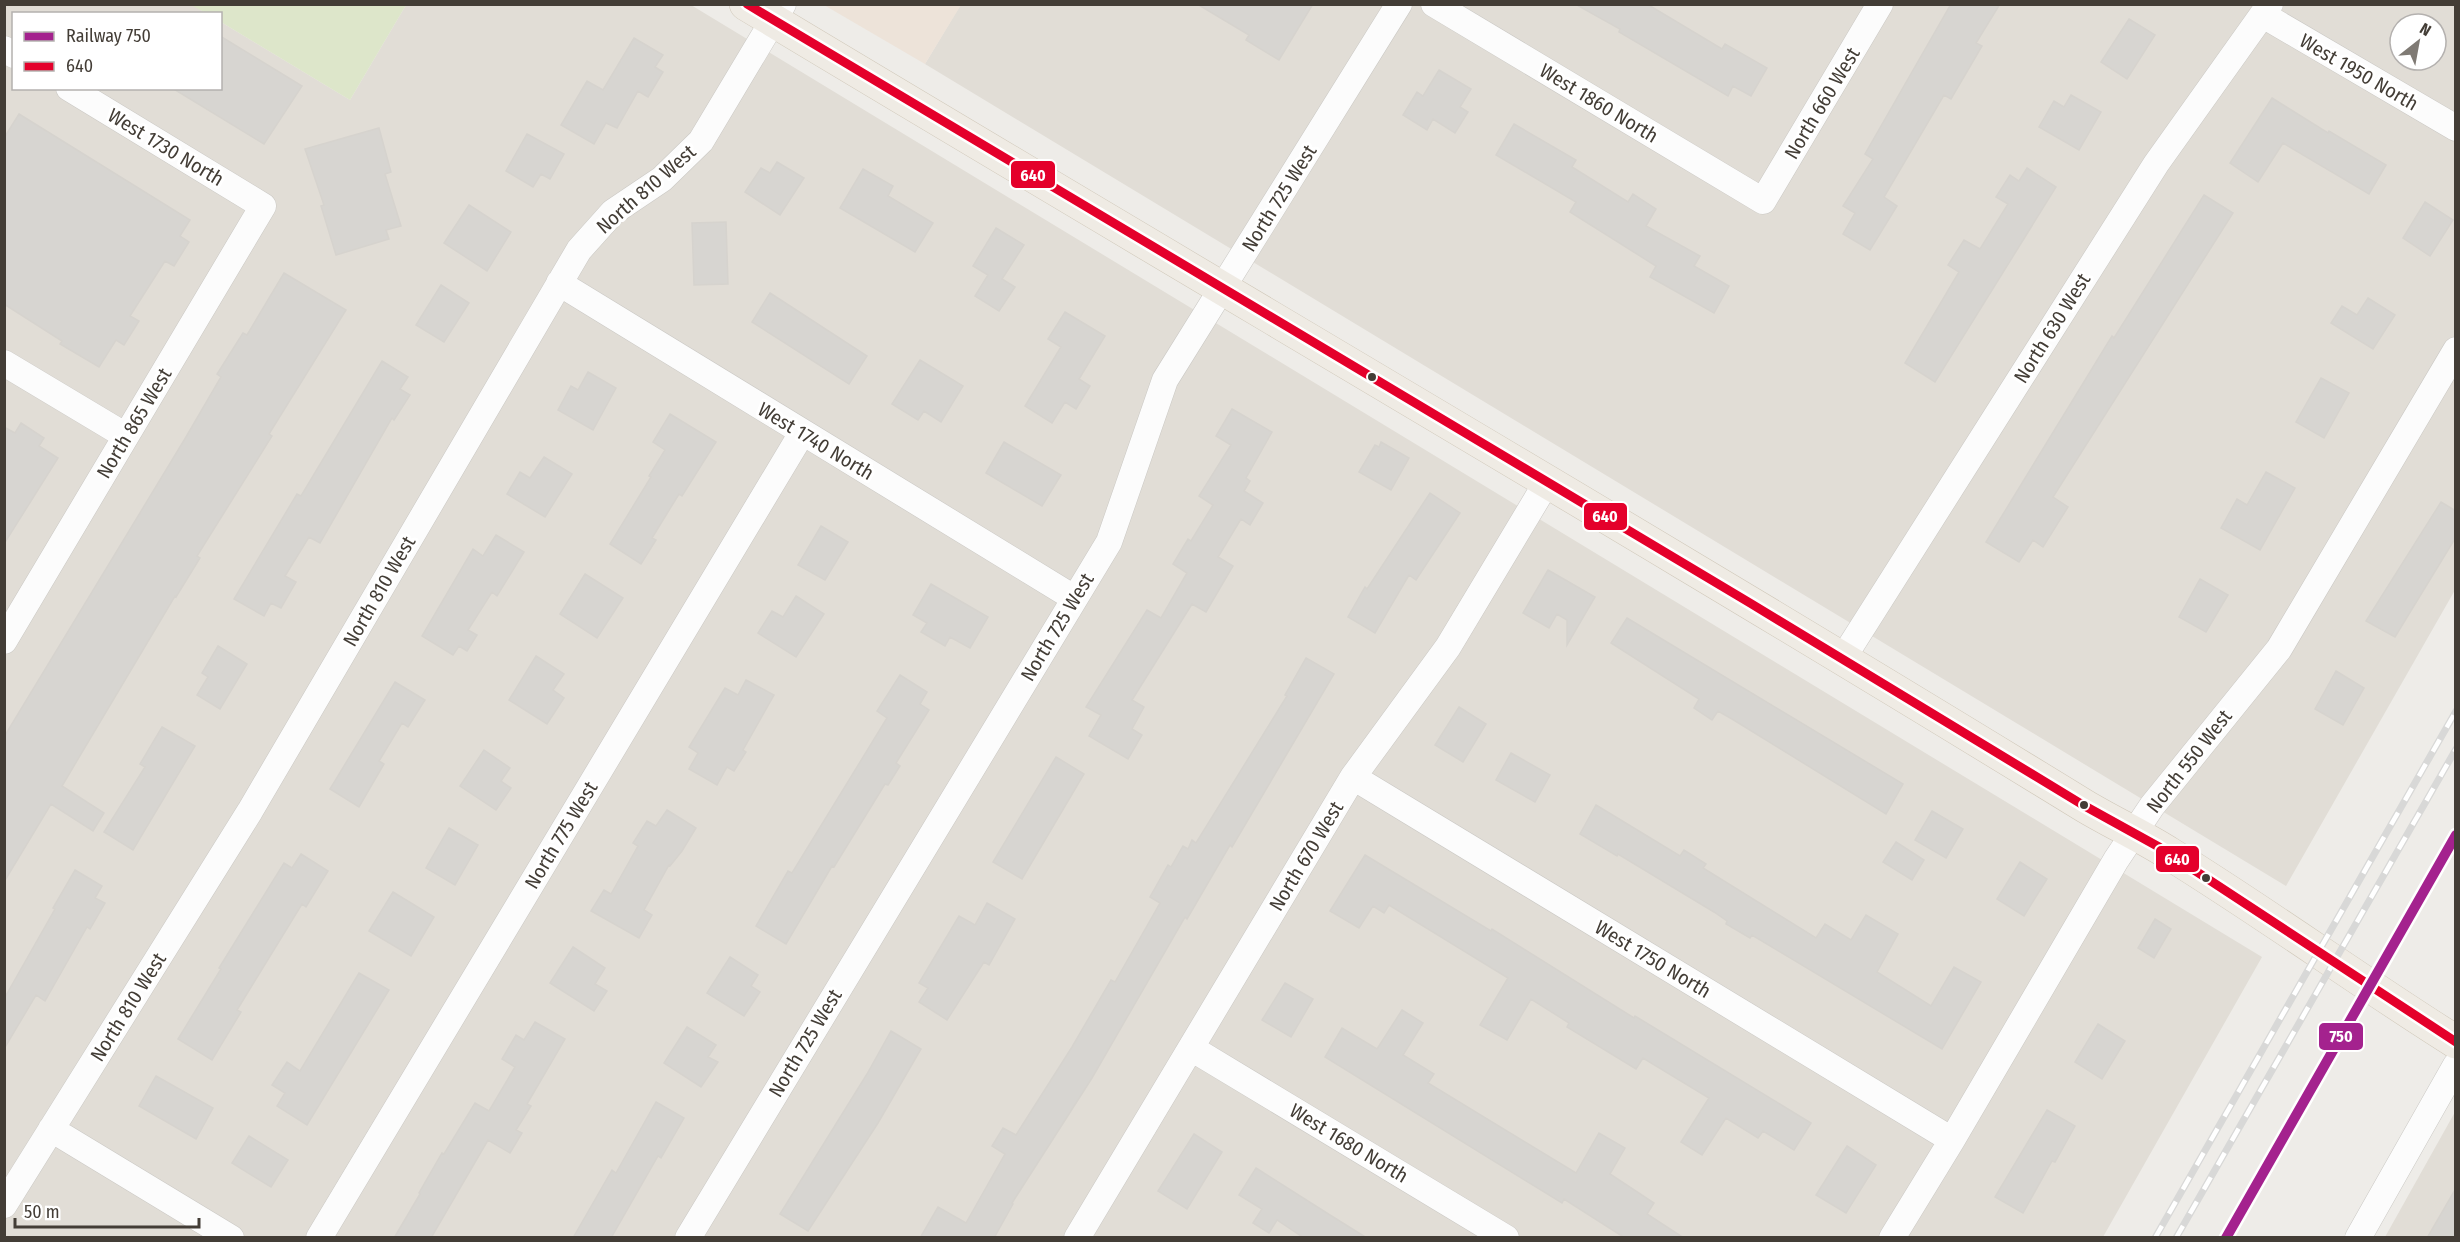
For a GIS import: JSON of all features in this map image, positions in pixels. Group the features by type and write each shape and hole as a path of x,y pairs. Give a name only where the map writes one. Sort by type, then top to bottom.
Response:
{"main road":[{"path":"767,10 1222,288 2230,891 2369,987 2456,1042"}],"street":[{"name":"North 725 West","path":"688,1238 1109,542 1165,380 1399,4"},
{"name":"West 1860 North","path":"1434,4 1763,201"},
{"name":"North 660 West","path":"1763,201 1880,4"},
{"name":"North 810 West","path":"4,1205 250,811 579,250 613,212 662,178 701,141 767,10"},
{"name":"West 1950 North","path":"2266,10 2456,128"},
{"name":"North 630 West","path":"1844,658 2156,164 2266,10"},
{"name":"West 1730 North","path":"72,90 263,206"},
{"name":"North 865 West","path":"4,641 263,206"},
{"name":"West 1740 North","path":"559,283 1074,598"},
{"name":"North 550 West","path":"1892,1238 2116,860 2152,806 2279,649 2456,350"},
{"path":"4,363 126,436"},
{"name":"North 775 West","path":"319,1238 802,433"},
{"name":"North 670 West","path":"1077,1238 1353,777 1448,647 1547,482"},
{"name":"West 1750 North","path":"1353,777 1952,1140"},
{"name":"West 1680 North","path":"1191,1048 1506,1238"},
{"path":"2358,1238 2456,1065"},
{"path":"51,1129 231,1238"}],"shaded area":[{"path":"191,4 204,12 12,12 12,90 222,90 222,23 350,100 406,5 691,5 2262,957 2103,1237 5,1238 5,5"},
{"path":"961,4 2455,5 2455,590 2286,886 925,64"},
{"path":"824,5 961,5 925,64"},
{"path":"2455,1112 2455,1237 2385,1237"}],"green space":[{"path":"191,5 406,5 350,100 222,23 222,12 204,12"}],"building":[{"path":"1197,4 1313,4 1279,60 1246,40 1249,35"},
{"path":"1575,4 1647,4 1722,49 1725,44 1767,68 1751,96 1733,86 1728,96"},
{"path":"1951,4 2000,4 1976,43 1982,46 1951,99 1944,95 1884,197 1897,206 1870,250 1843,234 1855,213 1843,206 1873,159 1865,154"},
{"path":"2129,19 2155,35 2127,79 2101,62"},
{"path":"222,37 302,86 264,144 175,90 222,90"},
{"path":"634,38 663,55 655,67 663,72 648,97 638,91 617,128 606,123 594,144 561,125 587,81 603,90"},
{"path":"1439,70 1471,89 1460,107 1468,112 1455,133 1433,119 1427,130 1403,115 1417,92 1423,96"},
{"path":"2071,95 2101,112 2079,150 2039,127 2054,101 2064,107"},
{"path":"2272,98 2386,165 2369,194 2283,143 2258,182 2230,163"},
{"path":"19,114 190,220 180,236 189,242 174,266 165,261 130,316 139,321 124,345 116,340 99,367 60,344 62,341 4,304 4,138"},
{"path":"1514,124 1576,160 1572,167 1628,202 1633,194 1656,209 1646,226 1700,256 1694,266 1729,286 1714,313 1650,277 1656,266 1570,212 1576,202 1496,155"},
{"path":"379,128 391,172 385,174 401,226 386,230 389,239 336,255 321,206 324,205 305,149"},
{"path":"527,134 564,154 550,179 541,174 533,187 506,171"},
{"path":"777,162 804,178 780,215 745,192 761,168 770,173"},
{"path":"2027,168 2056,187 1935,382 1905,363 1959,272 1948,265 1964,240 1980,249 2008,204 1996,197 2010,175 2019,181"},
{"path":"863,169 893,186 888,196 933,223 915,252 840,208"},
{"path":"2204,195 2233,213 2053,497 2068,507 2043,547 2033,540 2019,562 1986,542 2112,336 2114,338"},
{"path":"2425,202 2453,220 2430,256 2403,238"},
{"path":"469,205 511,232 487,271 444,243"},
{"path":"726,222 728,284 694,285 692,223"},
{"path":"996,228 1024,245 1002,279 1015,287 999,311 975,296 988,275 973,266"},
{"path":"284,273 346,310 269,434 272,436 197,556 200,558 62,786 104,813 93,831 51,804 4,882 4,737 186,437 221,377 217,374 243,333 247,335"},
{"path":"441,285 469,303 444,342 416,325"},
{"path":"770,293 867,356 849,384 752,322"},
{"path":"2368,298 2395,315 2373,349 2331,323 2342,306 2357,315"},
{"path":"1065,312 1105,336 1079,379 1090,386 1076,409 1065,402 1052,423 1025,406 1061,347 1048,339"},
{"path":"920,360 963,386 941,422 924,411 918,420 892,404"},
{"path":"382,361 408,377 400,389 410,395 394,420 392,418 320,543 309,537 285,576 296,582 281,608 271,603 264,616 234,599 297,494 301,496"},
{"path":"588,372 616,388 593,430 558,410 571,386 578,390"},
{"path":"2321,378 2349,393 2324,438 2296,422"},
{"path":"1232,409 1272,432 1246,478 1250,481 1244,491 1263,503 1250,525 1241,519 1218,557 1233,566 1206,612 1192,604 1132,700 1144,707 1132,729 1142,735 1128,759 1089,736 1101,715 1086,707 1147,610 1161,618 1187,573 1173,564 1188,539 1191,541 1213,505 1199,496 1231,445 1216,436"},
{"path":"670,414 716,442 682,496 679,494 652,538 656,540 641,564 610,544 665,450 653,442"},
{"path":"21,423 44,438 39,446 58,458 4,544 4,427 15,433"},
{"path":"1004,442 1061,475 1042,506 986,473"},
{"path":"1381,442 1409,458 1391,490 1359,472 1375,445 1379,447"},
{"path":"544,457 572,474 545,517 507,494 520,472 530,478"},
{"path":"2266,472 2295,488 2260,550 2221,528 2237,499 2247,505"},
{"path":"1430,493 1460,513 1416,580 1409,575 1375,633 1348,617 1365,587 1367,589"},
{"path":"2441,502 2456,511 2456,537 2395,637 2366,621"},
{"path":"821,526 848,542 825,580 798,565"},
{"path":"496,535 524,552 497,596 492,592 468,630 477,635 467,651 459,646 453,655 422,636 473,549 483,556"},
{"path":"1548,570 1595,597 1567,645 1567,620 1557,614 1549,628 1523,613"},
{"path":"585,574 623,598 597,638 560,614"},
{"path":"2200,579 2228,595 2206,632 2179,617"},
{"path":"931,584 988,617 970,648 950,637 945,646 921,632 927,623 913,615"},
{"path":"796,596 824,614 796,657 758,633 772,611 783,617"},
{"path":"1627,618 1903,784 1886,814 1718,711 1712,720 1694,708 1699,699 1611,643"},
{"path":"218,646 247,664 220,709 197,695 208,677 202,673"},
{"path":"536,656 564,674 553,690 564,698 547,724 509,700"},
{"path":"1306,658 1334,674 1232,847 1230,845 1187,919 1185,917 1092,1078 1012,1203 994,1238 920,1238 938,1207 966,1223 1005,1154 992,1146 1003,1128 1016,1135 1111,980 1115,982 1160,903 1150,897 1168,865 1171,867 1183,846 1188,849 1192,840 1196,843 1287,696 1285,695"},
{"path":"2336,671 2364,688 2343,725 2315,709"},
{"path":"900,675 927,692 920,704 929,710 896,763 900,766 888,785 885,784 834,867 832,866 786,944 756,926 788,871 792,873 887,718 877,711"},
{"path":"746,680 774,695 743,750 746,752 734,771 727,767 717,785 689,769 698,753 689,747 725,688 738,695"},
{"path":"395,682 425,700 408,727 402,723 379,761 384,764 359,807 330,789"},
{"path":"1459,707 1486,724 1463,762 1435,745"},
{"path":"162,727 195,746 133,850 104,832 145,767 140,764"},
{"path":"484,750 510,768 501,781 511,788 496,810 460,786"},
{"path":"1511,753 1550,775 1535,802 1496,780"},
{"path":"1056,757 1084,774 1022,879 993,862"},
{"path":"1596,805 1680,856 1684,850 1706,864 1703,868 1816,938 1825,924 1851,940 1866,915 1898,934 1877,972 1931,1006 1954,967 1981,982 1942,1049 1752,935 1750,938 1726,924 1727,921 1714,912 1618,854 1617,856 1580,834"},
{"path":"667,810 696,828 682,851 669,865 644,910 652,915 639,938 591,911 604,890 611,894 638,846 633,843 647,821 656,826"},
{"path":"1932,811 1963,829 1946,858 1915,840"},
{"path":"449,828 478,845 455,885 426,868"},
{"path":"1896,842 1924,860 1912,880 1883,862"},
{"path":"301,854 328,871 306,907 302,904 237,1010 241,1012 212,1060 178,1039 284,863 292,868"},
{"path":"1365,855 1491,931 1492,929 1634,1018 1635,1016 1811,1123 1794,1150 1763,1131 1758,1138 1726,1118 1702,1155 1681,1142 1709,1098 1643,1058 1636,1069 1567,1027 1569,1023 1531,999 1507,1040 1480,1025 1508,978 1389,905 1384,913 1373,906 1359,928 1330,911"},
{"path":"2020,862 2047,879 2024,916 1997,899"},
{"path":"75,870 102,886 95,898 105,903 90,929 87,927 45,1001 36,995 4,1049 4,999"},
{"path":"393,892 434,917 411,956 369,931"},
{"path":"987,903 1015,919 989,965 984,962 947,1020 919,1002 928,988 919,983 959,916 975,925"},
{"path":"2155,919 2171,929 2154,958 2138,948"},
{"path":"573,947 605,968 595,984 607,991 594,1011 550,983"},
{"path":"730,957 758,975 751,986 760,992 744,1016 707,993"},
{"path":"359,973 389,990 307,1125 277,1106 285,1093 272,1085 287,1062 300,1071"},
{"path":"1285,983 1313,999 1291,1037 1262,1020"},
{"path":"1402,1010 1423,1023 1403,1055 1434,1074 1428,1083 1576,1173 1599,1133 1625,1148 1610,1174 1654,1203 1647,1214 1684,1238 1625,1238 1564,1199 1562,1203 1325,1057 1342,1028 1377,1049"},
{"path":"535,1022 565,1039 527,1104 531,1106 516,1130 522,1133 510,1153 488,1140 431,1238 394,1238 442,1153 444,1154 475,1103 489,1111 515,1067 502,1059 516,1035 524,1040"},
{"path":"2098,1024 2125,1041 2102,1079 2075,1062"},
{"path":"687,1027 716,1045 708,1057 718,1062 701,1087 664,1063"},
{"path":"891,1031 921,1049 878,1123 808,1231 780,1214"},
{"path":"156,1076 213,1108 196,1139 139,1106"},
{"path":"656,1102 684,1118 661,1158 658,1156 611,1238 573,1238 612,1170 616,1173"},
{"path":"2047,1110 2075,1126 2023,1213 1995,1197"},
{"path":"1194,1134 1222,1152 1187,1209 1158,1191"},
{"path":"249,1136 288,1160 271,1187 232,1163"},
{"path":"1847,1146 1876,1165 1846,1213 1816,1195"},
{"path":"1256,1168 1367,1238 1304,1238 1277,1220 1269,1233 1253,1223 1262,1209 1239,1195"},
{"path":"2456,1188 2456,1238 2427,1238"}],"railway":[{"path":"2155,1238 2456,711"},
{"path":"2176,1238 2456,749"}],"rail line":[{"name":"750","path":"2226,1238 2456,835"}],"transit line":[{"name":"640","path":"747,4 1750,603 2083,805 2159,847 2456,1042"}]}
